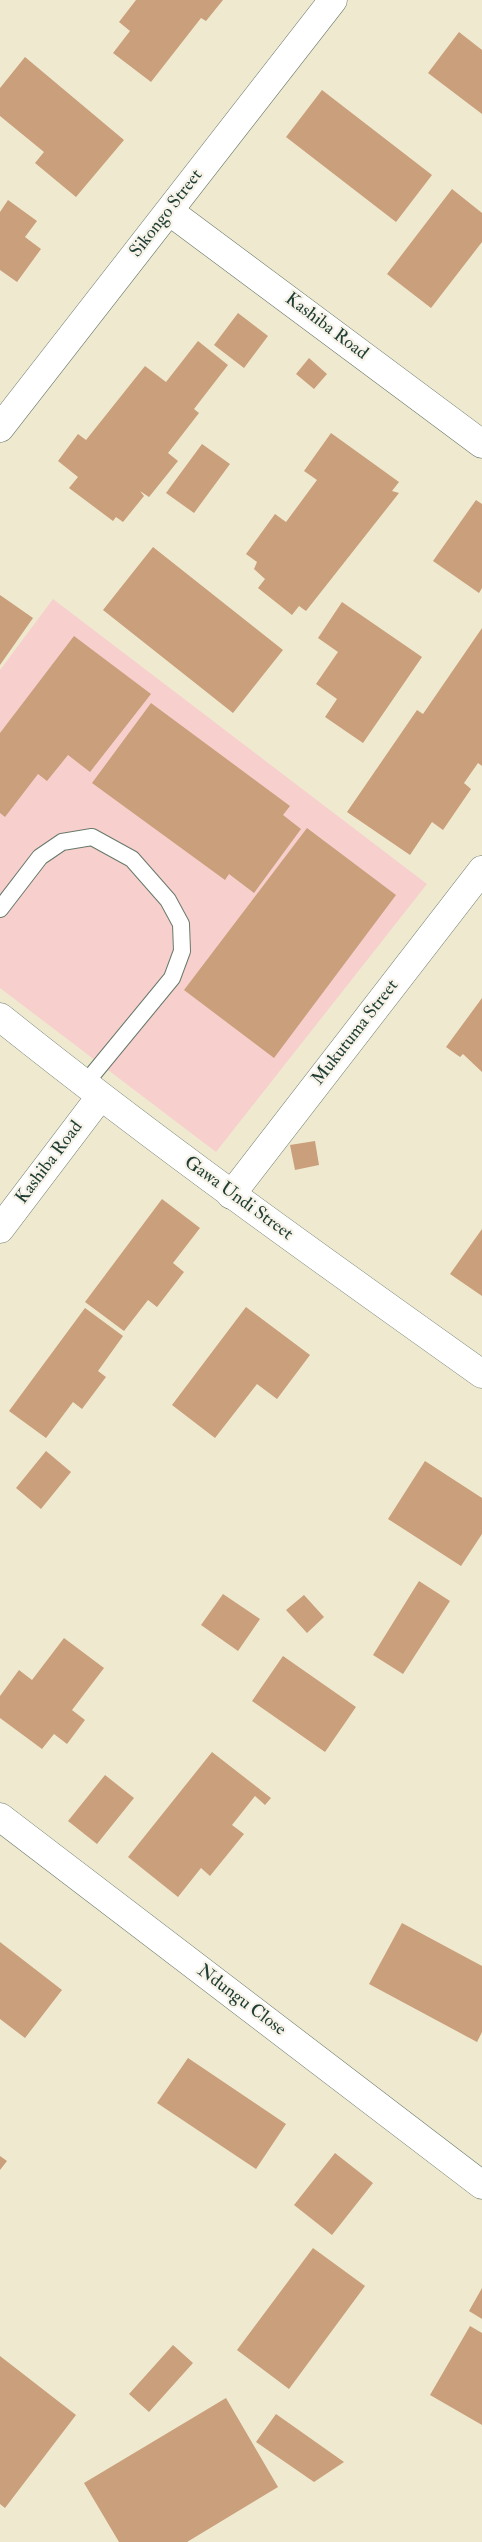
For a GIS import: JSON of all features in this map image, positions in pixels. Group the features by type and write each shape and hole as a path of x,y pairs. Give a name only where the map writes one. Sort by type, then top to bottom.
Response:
{"street":[{"name":"Sikongo Street","path":"0,428 333,0"},
{"name":"Kashiba Road","path":"170,211 482,444"},
{"name":"Mukutuma Street","path":"231,1195 482,870"},
{"name":"Gawa Undi Street","path":"0,1016 92,1091 231,1195 482,1374"},
{"name":"Kashiba Road","path":"0,1229 92,1091"},
{"name":"Ndungu Close","path":"0,1817 482,2185"}],"lane":[{"path":"0,909 40,856 62,842 92,837 132,859 168,900 181,924 182,951 172,978 92,1091"}],"shaded area":[{"path":"53,599 427,884 216,1152 0,988 0,670"}],"building":[{"path":"136,0 223,0 206,21 201,18 151,82 113,53 130,31 119,22"},
{"path":"459,32 482,50 482,114 428,73"},
{"path":"25,57 124,140 76,197 35,163 44,152 0,116 0,88"},
{"path":"322,90 432,175 396,222 286,137"},
{"path":"452,189 482,213 482,242 431,308 387,274"},
{"path":"8,200 37,221 25,237 41,249 17,282 0,270 0,212"},
{"path":"238,313 268,336 244,368 214,345"},
{"path":"198,341 228,365 194,409 199,413 168,453 178,461 149,497 140,491 144,496 123,522 116,517 113,521 69,488 78,477 58,461 78,434 86,440 145,366 166,382"},
{"path":"309,358 327,374 314,389 296,374"},
{"path":"331,433 399,482 392,491 399,493 306,611 299,606 292,615 258,588 265,579 254,569 257,562 246,554 275,514 286,522 317,480 304,471"},
{"path":"202,444 230,464 194,513 166,493"},
{"path":"476,500 482,504 482,588 479,593 433,561"},
{"path":"153,547 283,650 233,713 103,610"},
{"path":"0,595 33,618 0,665"},
{"path":"342,602 422,657 363,743 325,717 337,699 316,684 338,652 318,638"},
{"path":"482,628 482,766 478,763 464,783 471,789 443,830 432,822 410,855 347,812 417,710 423,714"},
{"path":"74,636 151,694 90,772 68,755 47,781 38,774 5,817 0,813 0,733"},
{"path":"151,703 290,806 283,815 301,829 254,893 229,874 225,880 92,783"},
{"path":"307,828 396,895 274,1058 184,990"},
{"path":"482,998 482,1072 463,1054 460,1057 446,1047"},
{"path":"315,1141 319,1165 295,1170 290,1145"},
{"path":"162,1199 200,1228 173,1263 184,1272 157,1307 148,1300 124,1331 85,1302"},
{"path":"482,1229 482,1296 450,1274"},
{"path":"246,1307 310,1355 277,1399 257,1384 215,1438 172,1405"},
{"path":"85,1308 123,1336 98,1371 106,1377 82,1409 73,1402 46,1438 9,1411"},
{"path":"46,1451 71,1472 41,1509 16,1488"},
{"path":"425,1461 482,1498 482,1534 461,1566 388,1519"},
{"path":"419,1581 450,1601 403,1674 373,1655"},
{"path":"223,1594 260,1619 238,1651 201,1625"},
{"path":"304,1595 324,1617 307,1633 286,1610"},
{"path":"64,1638 104,1668 72,1710 85,1720 67,1744 54,1734 42,1749 0,1718 0,1696 19,1670 32,1680"},
{"path":"283,1656 356,1707 325,1752 252,1701"},
{"path":"212,1752 271,1798 265,1805 255,1796 232,1825 244,1834 210,1876 201,1868 178,1897 128,1857"},
{"path":"105,1775 134,1798 97,1844 68,1821"},
{"path":"402,1923 482,1966 482,2032 477,2042 369,1984"},
{"path":"0,1942 62,1990 25,2038 0,2019"},
{"path":"188,2058 286,2124 256,2169 157,2103"},
{"path":"335,2153 373,2183 332,2235 294,2205"},
{"path":"0,2156 7,2161 0,2170"},
{"path":"313,2248 365,2286 289,2389 237,2350"},
{"path":"482,2288 482,2319 469,2311"},
{"path":"470,2326 482,2333 482,2425 430,2395"},
{"path":"173,2345 193,2363 149,2412 129,2394"},
{"path":"0,2356 76,2415 5,2508 0,2504"},
{"path":"226,2398 278,2487 187,2542 119,2542 84,2483"},
{"path":"276,2414 344,2462 314,2482 256,2442"}]}
